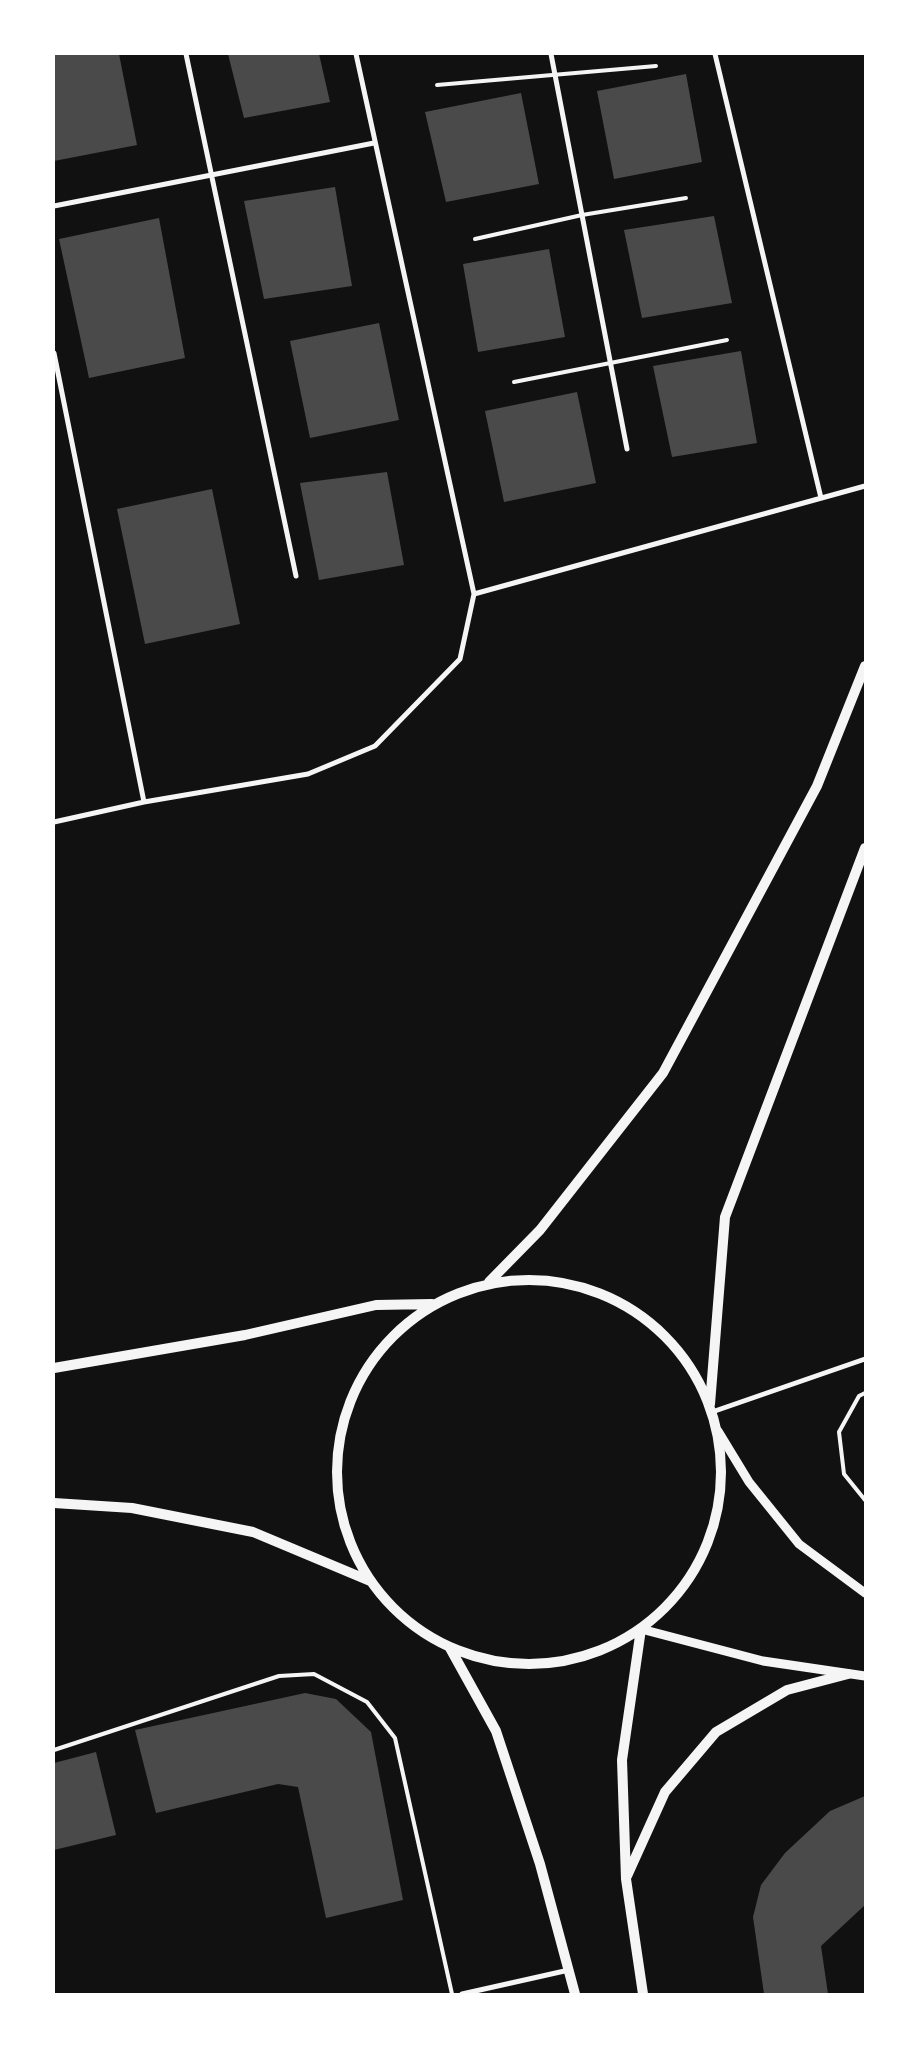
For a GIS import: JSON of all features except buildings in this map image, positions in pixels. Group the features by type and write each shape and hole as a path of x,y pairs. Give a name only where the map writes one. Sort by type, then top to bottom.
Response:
{"main road":[{"path":"489,1282 540,1230 663,1073 817,786 865,666"},
{"path":"711,1409 725,1217 865,848"},
{"path":"543,1279 597,1290 645,1317 684,1356 711,1409 718,1431 721,1487 709,1542 681,1590 641,1629 597,1652 548,1664 498,1662 450,1648 405,1620 370,1581 346,1533 336,1481 341,1429 359,1379 391,1336 432,1304 489,1282 543,1279"},
{"path":"54,1368 245,1335 376,1305 432,1304"},
{"path":"54,1503 132,1508 253,1532 370,1581"},
{"path":"641,1629 622,1760 626,1879 643,1994"},
{"path":"450,1648 496,1730 540,1864 575,1994"},
{"path":"626,1879 665,1792 716,1732 787,1690 848,1674"}],"street":[{"path":"186,54 296,576"},
{"path":"54,822 144,802 308,774 375,746 460,659 474,594 356,54"},
{"path":"551,54 627,449"},
{"path":"715,54 821,498"},
{"path":"54,206 374,143"},
{"path":"54,353 144,802"},
{"path":"474,594 865,486"},
{"path":"711,1409 865,1359"},
{"path":"718,1431 749,1482 799,1544 865,1594"},
{"path":"641,1629 763,1661 865,1676"},
{"path":"462,1994 570,1970"}],"lane":[{"path":"437,85 656,66"},
{"path":"475,239 582,215 686,198"},
{"path":"514,382 727,340"},
{"path":"865,1393 859,1396 839,1432 844,1474 865,1500"},
{"path":"54,1750 279,1676 314,1674 368,1702 395,1738 452,1994"}]}
